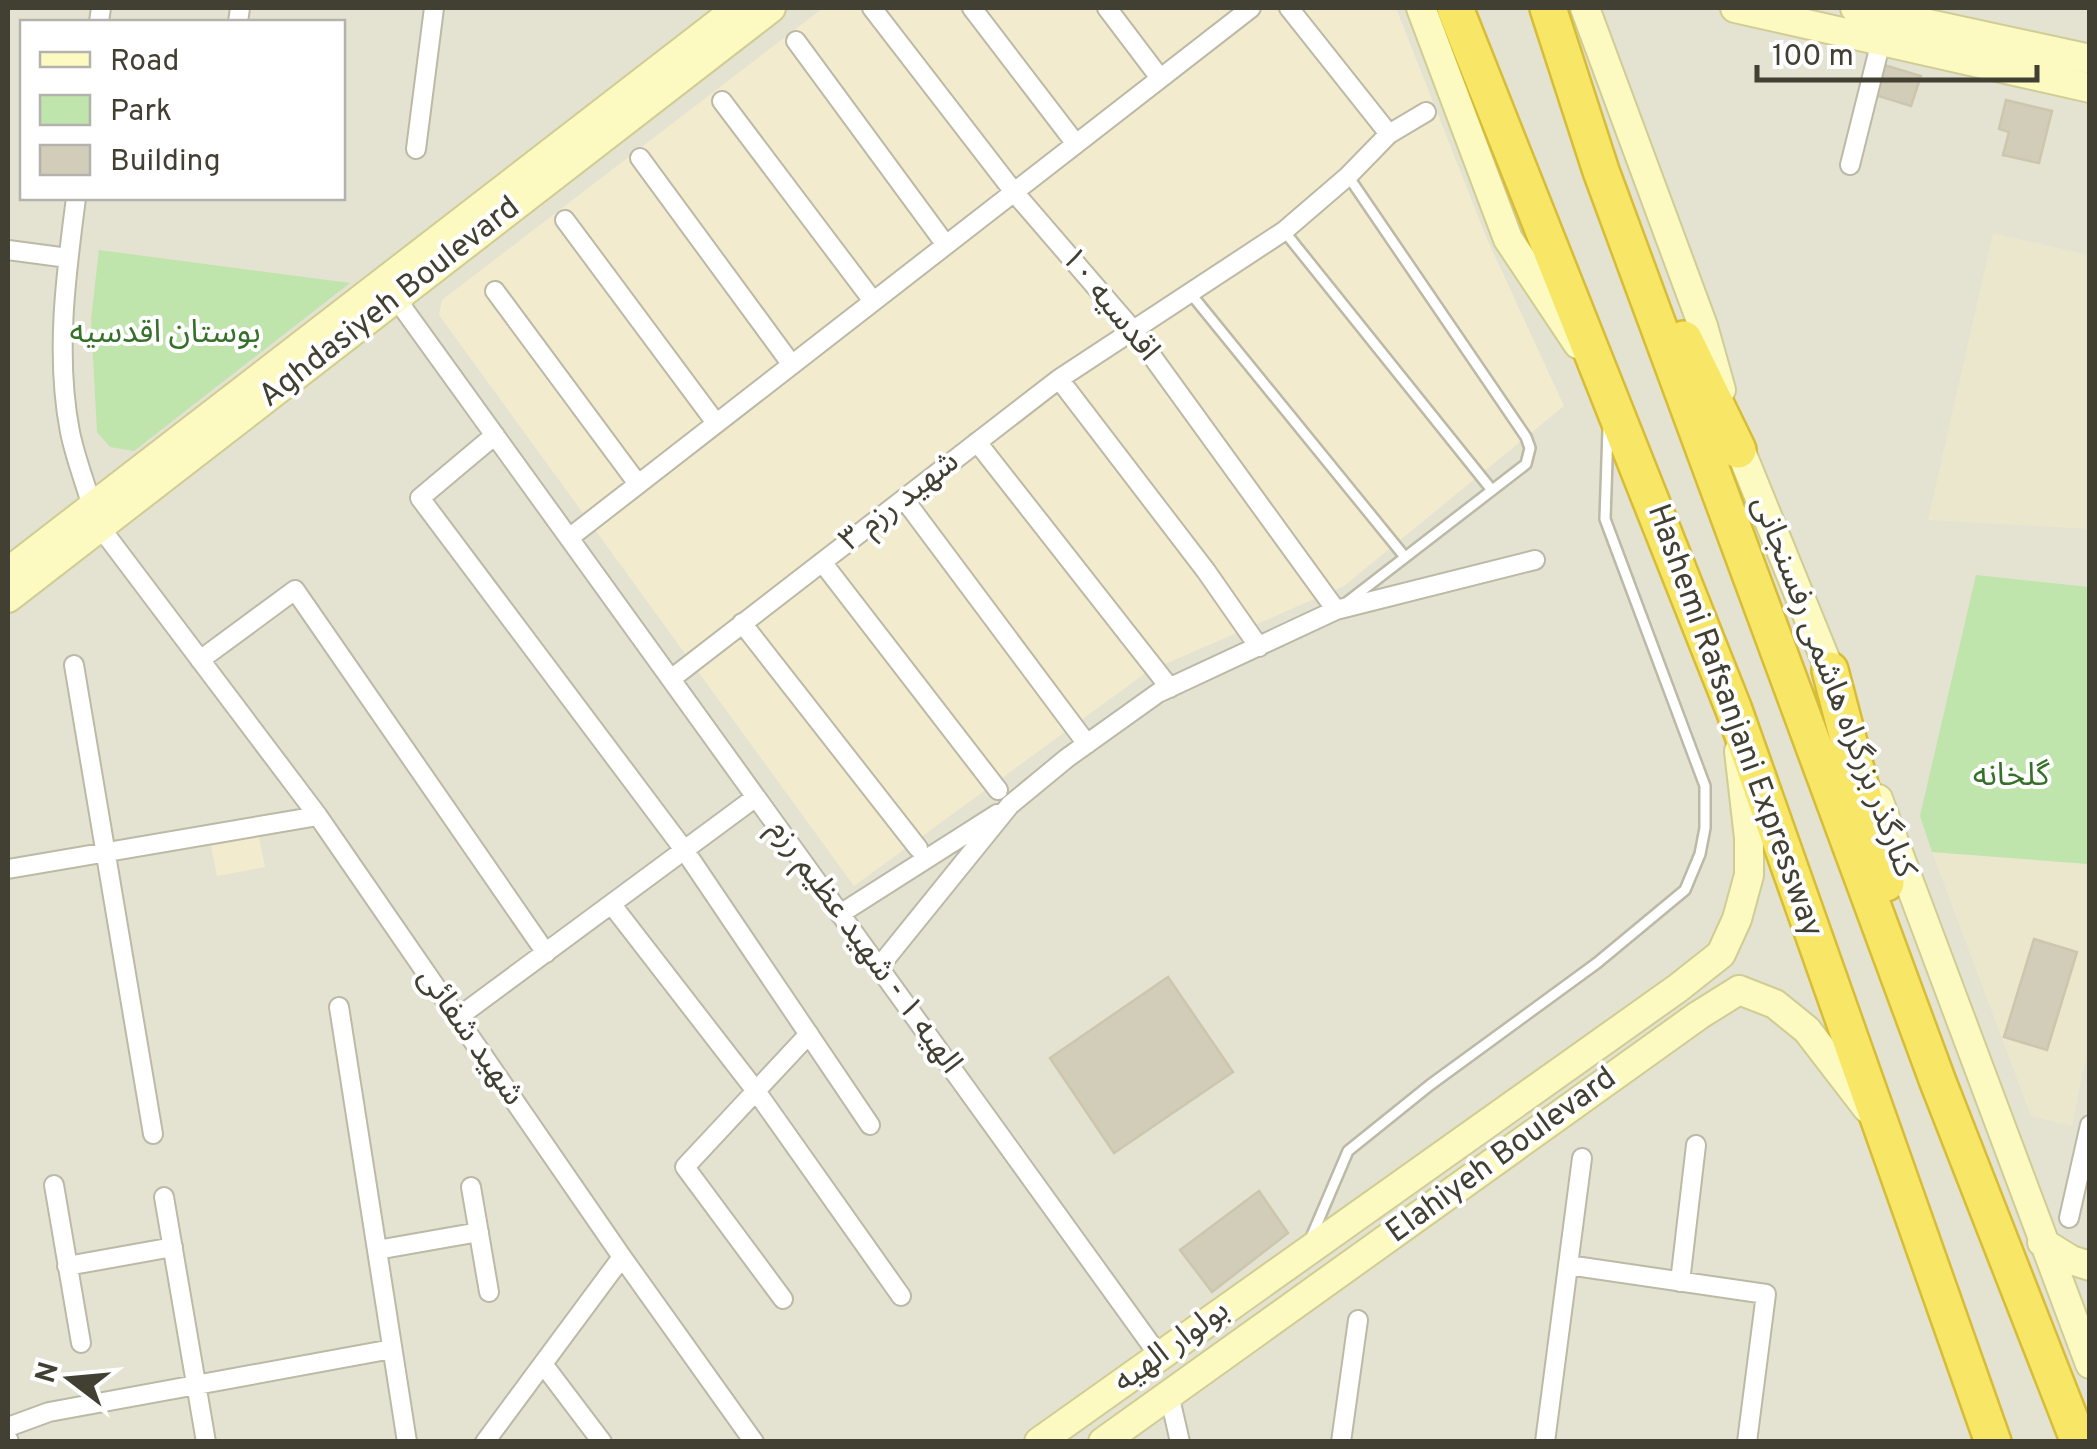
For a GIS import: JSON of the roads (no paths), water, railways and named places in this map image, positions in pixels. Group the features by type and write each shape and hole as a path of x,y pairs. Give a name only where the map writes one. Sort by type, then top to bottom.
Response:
{"highway":[{"name":"Hashemi Rafsanjani Expressway","path":"1454,8 1610,391 1734,710 1993,1442"},
{"name":"Hashemi Rafsanjani Expressway","path":"1548,8 1601,171 1938,1082 2079,1442"},
{"path":"1601,171 1738,450"},
{"path":"1830,670 1938,1082"}],"main road":[{"name":"Aghdasiyeh Boulevard","path":"390,290 738,8"},
{"name":"Aghdasiyeh Boulevard","path":"8,598 96,517 390,290 772,8"},
{"path":"1421,8 1508,239 1610,391"},
{"path":"1735,8 1884,21 2090,60"},
{"path":"1855,8 2090,88"},
{"name":"کنارگذر بزرگراه هاشمی رفسنجانی","path":"1594,13 1703,326 1738,450 1830,670 2088,1356"},
{"name":"Aghdasiyeh Boulevard","path":"8,572 96,517"},
{"name":"Elahiyeh Boulevard","path":"1305,1251 1721,954 1738,919 1749,875 1749,838 1734,710"},
{"path":"1721,954 1738,968 1739,990 1775,1004 1807,1030 1880,1126"},
{"name":"Elahiyeh Boulevard","path":"1103,1442 1739,990"},
{"path":"2042,1242 2071,1260 2090,1266"},
{"name":"بولوار الهیه","path":"1039,1442 1305,1251"}],"street":[{"path":"416,149 434,8"},
{"name":"اقدسیه ۱۰","path":"872,8 1014,192 1133,330 1336,610"},
{"path":"972,8 1076,144"},
{"path":"1107,8 1160,78"},
{"path":"569,538 1252,8"},
{"path":"1289,8 1389,134"},
{"path":"1850,165 1884,21"},
{"path":"796,41 946,245"},
{"path":"722,101 874,301"},
{"name":"شهید رزم ۳","path":"670,678 1059,379 1284,230 1348,176 1389,134 1426,112"},
{"path":"640,158 792,365"},
{"path":"76,200 62,356 70,432 96,517"},
{"path":"565,220 716,424"},
{"path":"8,250 68,258"},
{"name":"الهیه ۱ - شهید عظیم رزم","path":"390,290 1160,1357"},
{"path":"495,290 638,484"},
{"path":"1059,379 1206,570 1258,646"},
{"path":"495,435 420,498 685,851 870,1125"},
{"path":"977,442 1170,688"},
{"path":"904,499 1087,744"},
{"name":"شهید شفائی","path":"96,517 318,816 754,1442"},
{"path":"840,914 1010,806 1087,744 1170,688 1336,610 1535,560"},
{"path":"822,562 998,790"},
{"path":"200,660 295,590 546,953"},
{"path":"742,623 918,848"},
{"path":"74,665 153,1134"},
{"path":"457,1018 756,798"},
{"path":"879,967 1010,806"},
{"path":"8,870 318,816"},
{"path":"612,904 756,1091 901,1296"},
{"path":"339,1007 407,1436"},
{"path":"783,1299 685,1167 809,1034"},
{"path":"2069,1218 2090,1125"},
{"path":"1680,1282 1696,1145"},
{"path":"1545,1442 1582,1158"},
{"path":"54,1185 81,1343"},
{"path":"472,1187 489,1292"},
{"path":"164,1198 206,1442"},
{"path":"376,1250 479,1232"},
{"path":"67,1266 173,1247"},
{"path":"486,1442 622,1257"},
{"path":"1568,1265 1766,1294 1747,1442"},
{"path":"1341,1442 1358,1320"},
{"path":"8,1427 49,1412 392,1349"},
{"path":"543,1364 602,1442"},
{"path":"1169,1394 1180,1442"}],"lane":[{"path":"1336,610 1526,464 1530,448 1526,436 1348,176"},
{"path":"1284,230 1491,489"},
{"path":"1191,294 1405,557"},
{"path":"1305,1251 1348,1151 1430,1085 1597,963 1685,890 1700,854 1705,828 1705,786 1605,519 1610,391"}],"park label":[{"name":"بوستان اقدسیه","path":"165,334"},
{"name":"گلخانه","path":"2011,777"}]}
